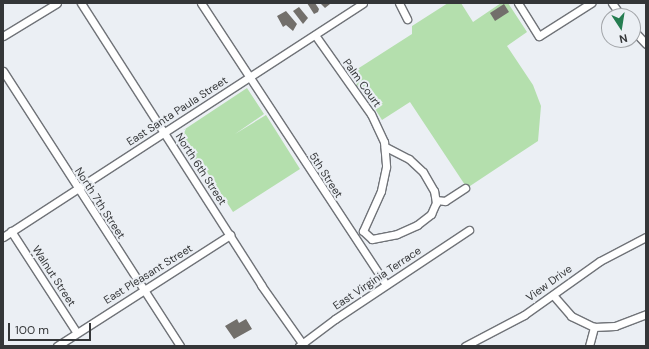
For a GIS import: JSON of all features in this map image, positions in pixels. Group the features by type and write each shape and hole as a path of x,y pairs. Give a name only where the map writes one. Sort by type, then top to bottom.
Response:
{"street":[{"path":"3,36 57,3"},
{"name":"North 6th Street","path":"81,3 302,345"},
{"name":"5th Street","path":"201,3 386,285"},
{"name":"East Santa Paula Street","path":"3,237 363,3"},
{"path":"399,3 406,20"},
{"path":"518,3 540,36 591,3"},
{"name":"Palm Court","path":"315,35 371,114 385,147 384,179 377,204 363,231 365,236 372,239 388,236 412,228 432,214 436,200"},
{"name":"North 7th Street","path":"3,70 180,346"},
{"path":"385,147 409,159 422,172 436,200 445,200 465,188"},
{"name":"East Virginia Terrace","path":"302,345 386,285 469,230"},
{"name":"Walnut Street","path":"12,231 77,333"},
{"name":"East Pleasant Street","path":"57,346 143,289 230,235"},
{"name":"View Drive","path":"465,346 524,315 600,261 646,237"},
{"path":"553,295 571,316 594,326 615,326 646,314"},
{"path":"589,346 594,326"}],"green space":[{"path":"448,3 461,3 473,22 501,3 508,3 527,32 507,46 533,85 541,106 538,141 467,188 410,102 382,120 367,96 348,75 412,34 412,26"},
{"path":"247,88 264,114 235,134 266,115 300,169 233,212 198,158 194,161 176,135"}],"building":[{"path":"307,3 315,3 319,9 318,12 314,14"},
{"path":"320,3 330,3 330,4 325,8"},
{"path":"504,4 509,12 495,21 490,13"},
{"path":"299,7 308,18 303,24 293,11"},
{"path":"286,11 297,24 293,31 286,25 283,27 277,16"},
{"path":"237,319 239,323 246,319 252,329 234,339 225,326"}]}
